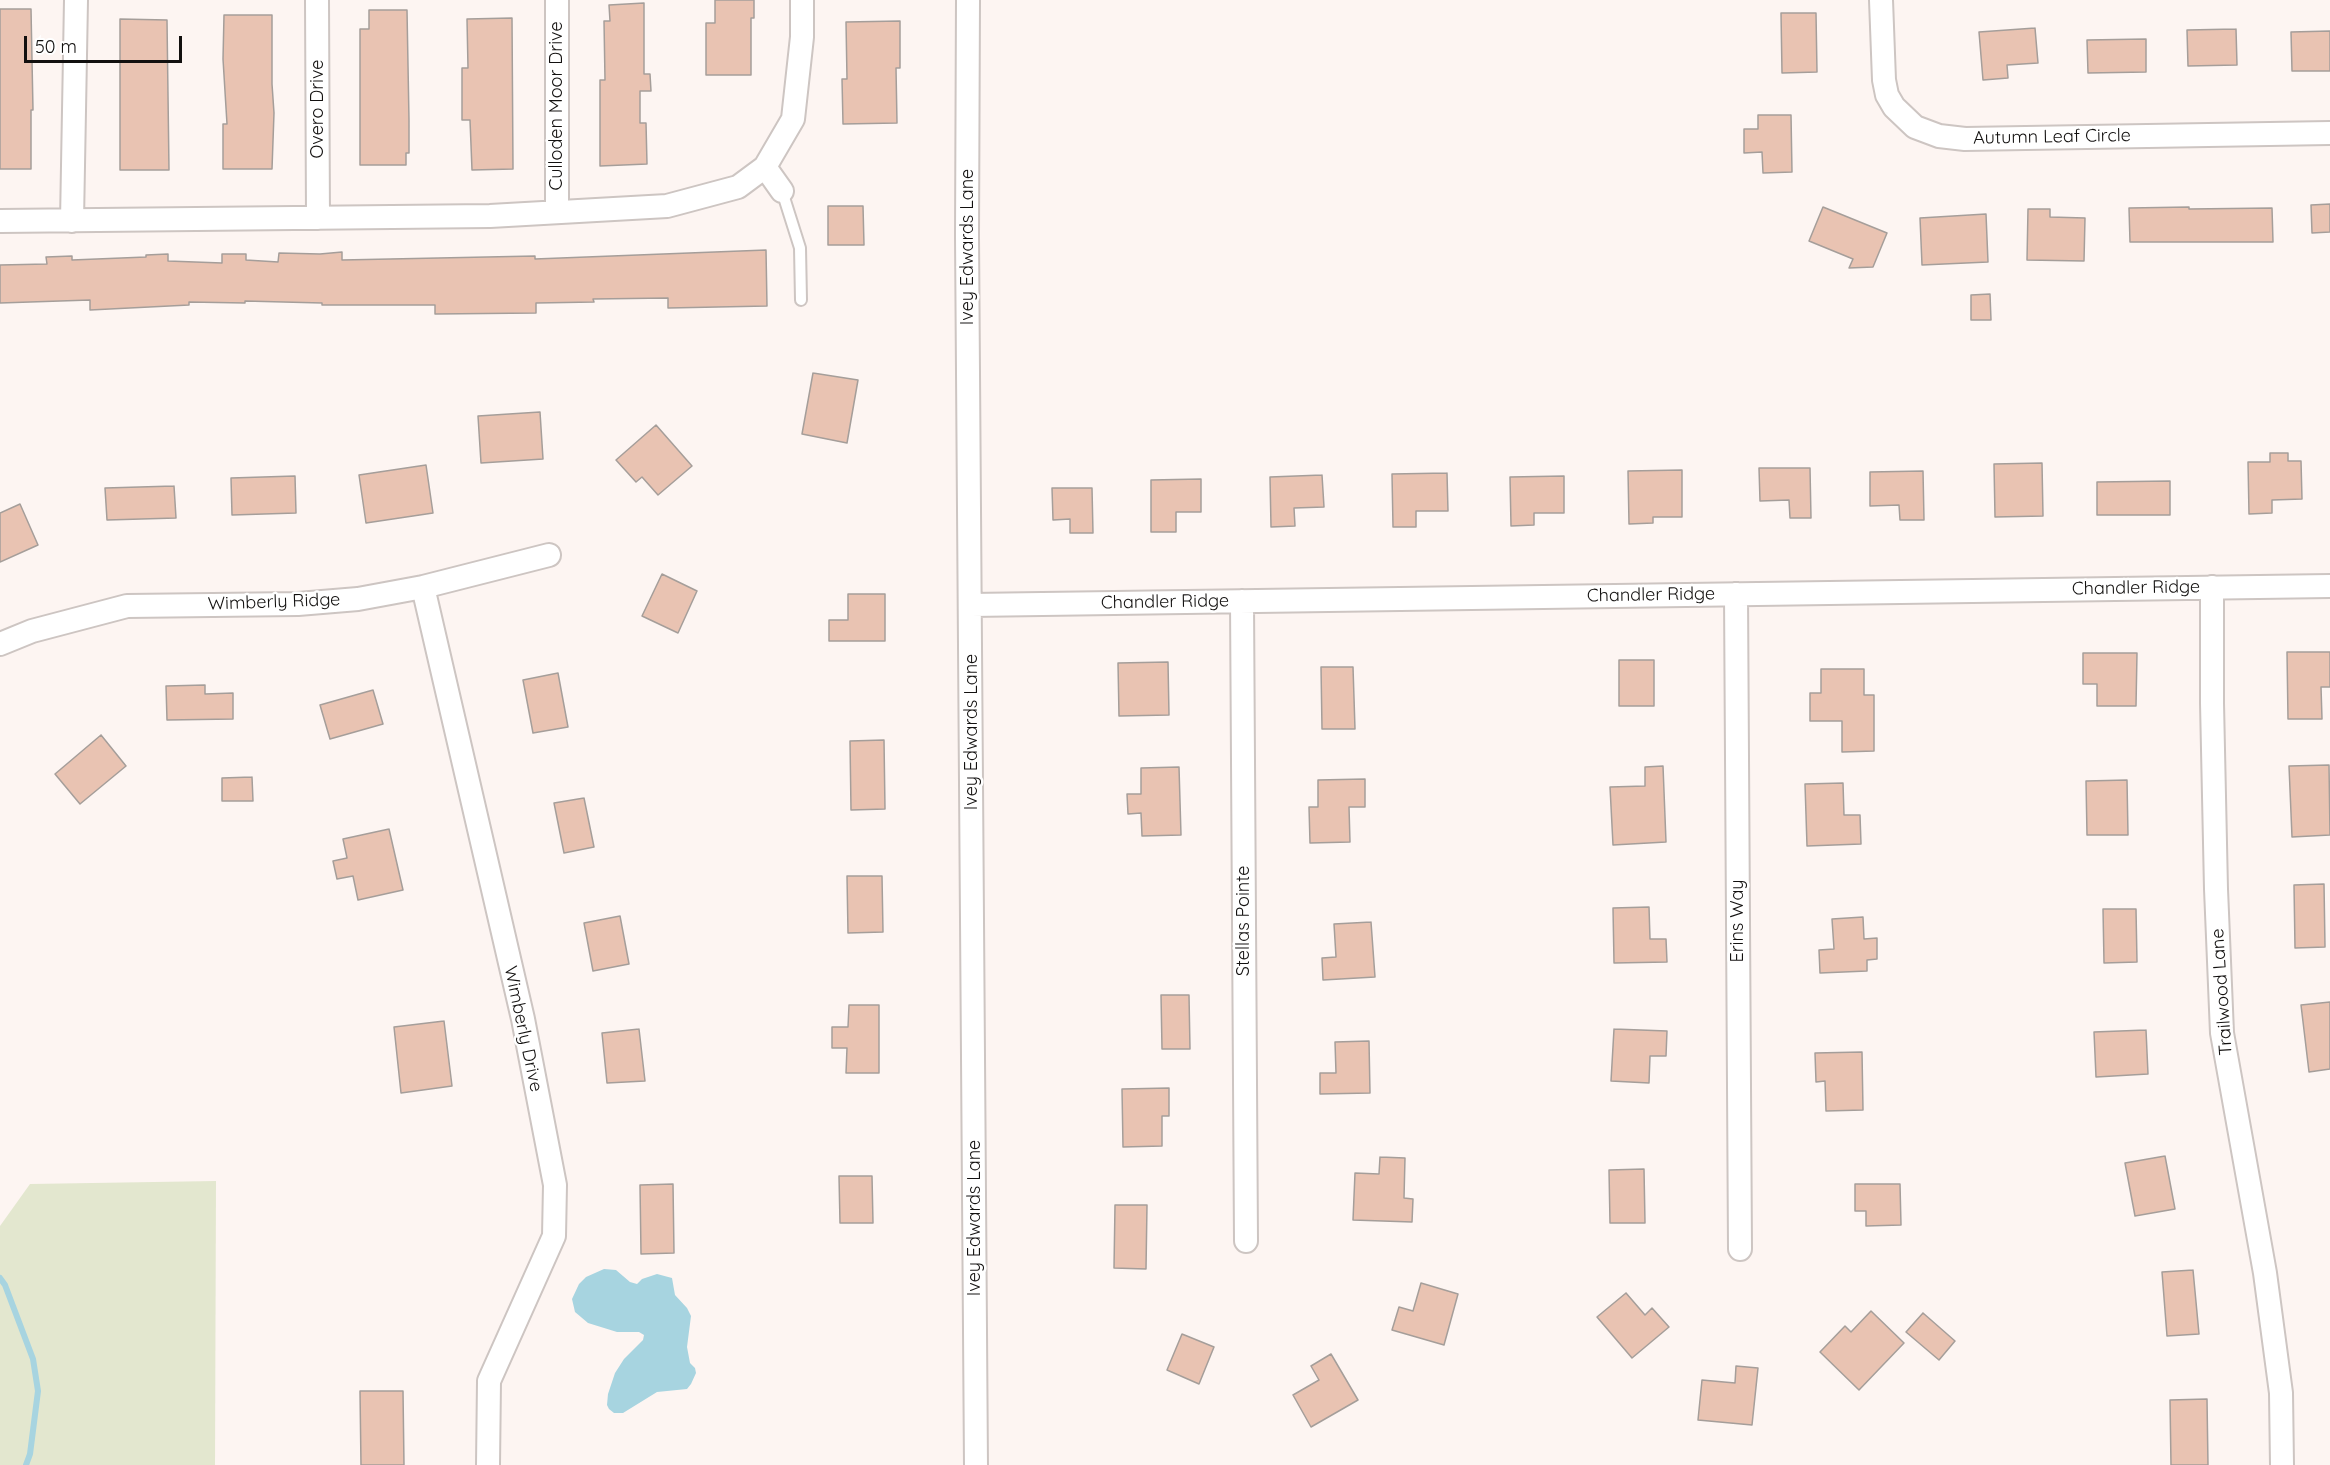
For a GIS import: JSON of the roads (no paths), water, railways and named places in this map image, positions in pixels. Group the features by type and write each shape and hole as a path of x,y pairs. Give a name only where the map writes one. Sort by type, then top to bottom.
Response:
{"street":[{"path":"72,221 76,0"},
{"name":"Overo Drive","path":"317,0 318,218"},
{"name":"Culloden Moor Drive","path":"557,0 557,212"},
{"path":"0,221 490,216 667,206 738,188 765,167 793,119 802,37 802,0"},
{"name":"Ivey Edwards Lane","path":"968,0 967,236 976,1465"},
{"name":"Autumn Leaf Circle","path":"1881,0 1884,80 1887,95 1902,117 1915,127 1939,136 1965,139 2330,133"},
{"path":"765,167 782,190"},
{"name":"Wimberly Ridge","path":"0,644 32,631 127,606 298,604 358,598 423,587 549,555"},
{"name":"Chandler Ridge","path":"971,605 2330,586"},
{"name":"Wimberly Drive","path":"423,587 523,1019 555,1185 555,1236 489,1381 489,1465"},
{"name":"Trailwood Lane","path":"2212,587 2215,866 2222,1033 2265,1273 2282,1394 2282,1465"},
{"name":"Erins Way","path":"1736,594 1740,1249"},
{"name":"Stellas Pointe","path":"1242,601 1246,1241"}],"lane":[{"path":"782,190 800,248 801,300"}],"water":[{"path":"604,1269 616,1270 630,1282 637,1284 642,1279 657,1274 672,1278 675,1295 691,1316 687,1347 690,1363 696,1373 687,1389 657,1392 623,1413 614,1413 609,1409 608,1394 615,1373 624,1359 643,1340 644,1335 639,1332 617,1332 588,1323 575,1312 572,1299 579,1284 586,1277"}],"waterway":[{"path":"0,1278 5,1285 33,1359 38,1391 30,1454 26,1465"}]}
